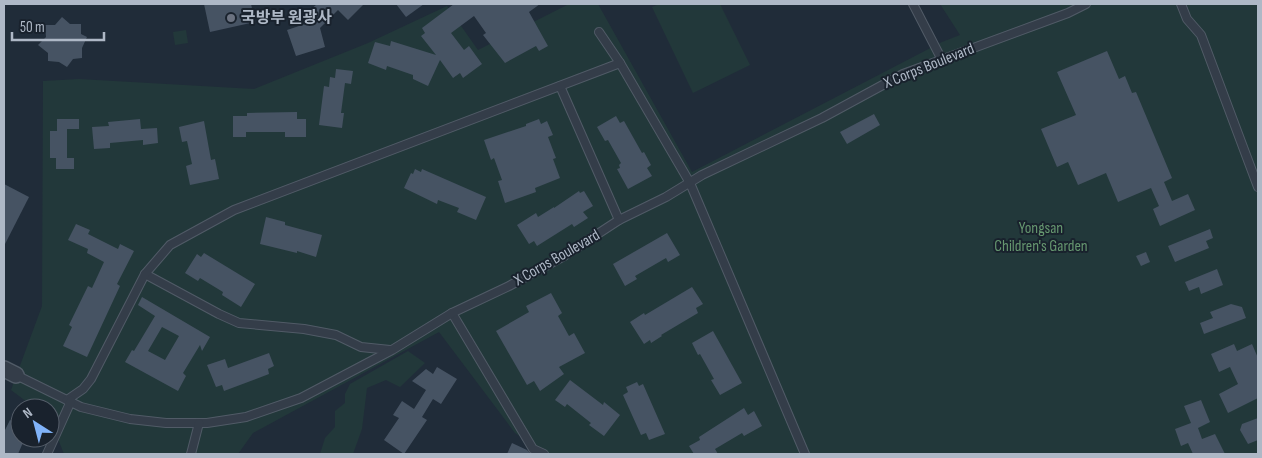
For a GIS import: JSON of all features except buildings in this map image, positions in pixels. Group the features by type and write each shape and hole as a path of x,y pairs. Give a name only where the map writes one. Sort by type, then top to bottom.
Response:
{"lane":[{"path":"913,4 942,60"},
{"name":"X Corps Boulevard","path":"10,372 90,410 130,419 166,423 199,423 246,417 301,398 392,350 452,314 564,256 619,220 666,197 715,168 822,118 903,74 1086,4"},
{"path":"1181,4 1187,19 1201,35 1258,187"},
{"path":"599,32 690,183 805,454"},
{"path":"47,454 69,401 91,379 146,274 170,245 234,210 620,64"},
{"path":"560,86 619,220"},
{"path":"146,274 239,323 304,329 336,336 361,347 392,350"},
{"path":"452,314 533,449 544,454"},
{"path":"191,454 199,423"}],"green space":[{"name":"Yongsan Children's Garden","path":"569,4 598,4 692,172 942,42 960,35 940,4 1258,4 1258,454 548,454 515,433 439,332 253,433 238,454 64,454 60,444 60,398 22,398 11,390 42,306 43,81 79,79 254,89 368,43 447,6 478,50"},
{"path":"659,4 720,4 750,65 693,93 652,7"},
{"path":"186,30 188,43 175,45 173,32"},
{"path":"408,351 425,363 400,387 386,380 367,388 362,429 353,454 320,454 325,438 335,427 335,411 345,403 345,394 350,384"}],"place":[{"name":"국방부 원광사","path":"231,18"}]}
